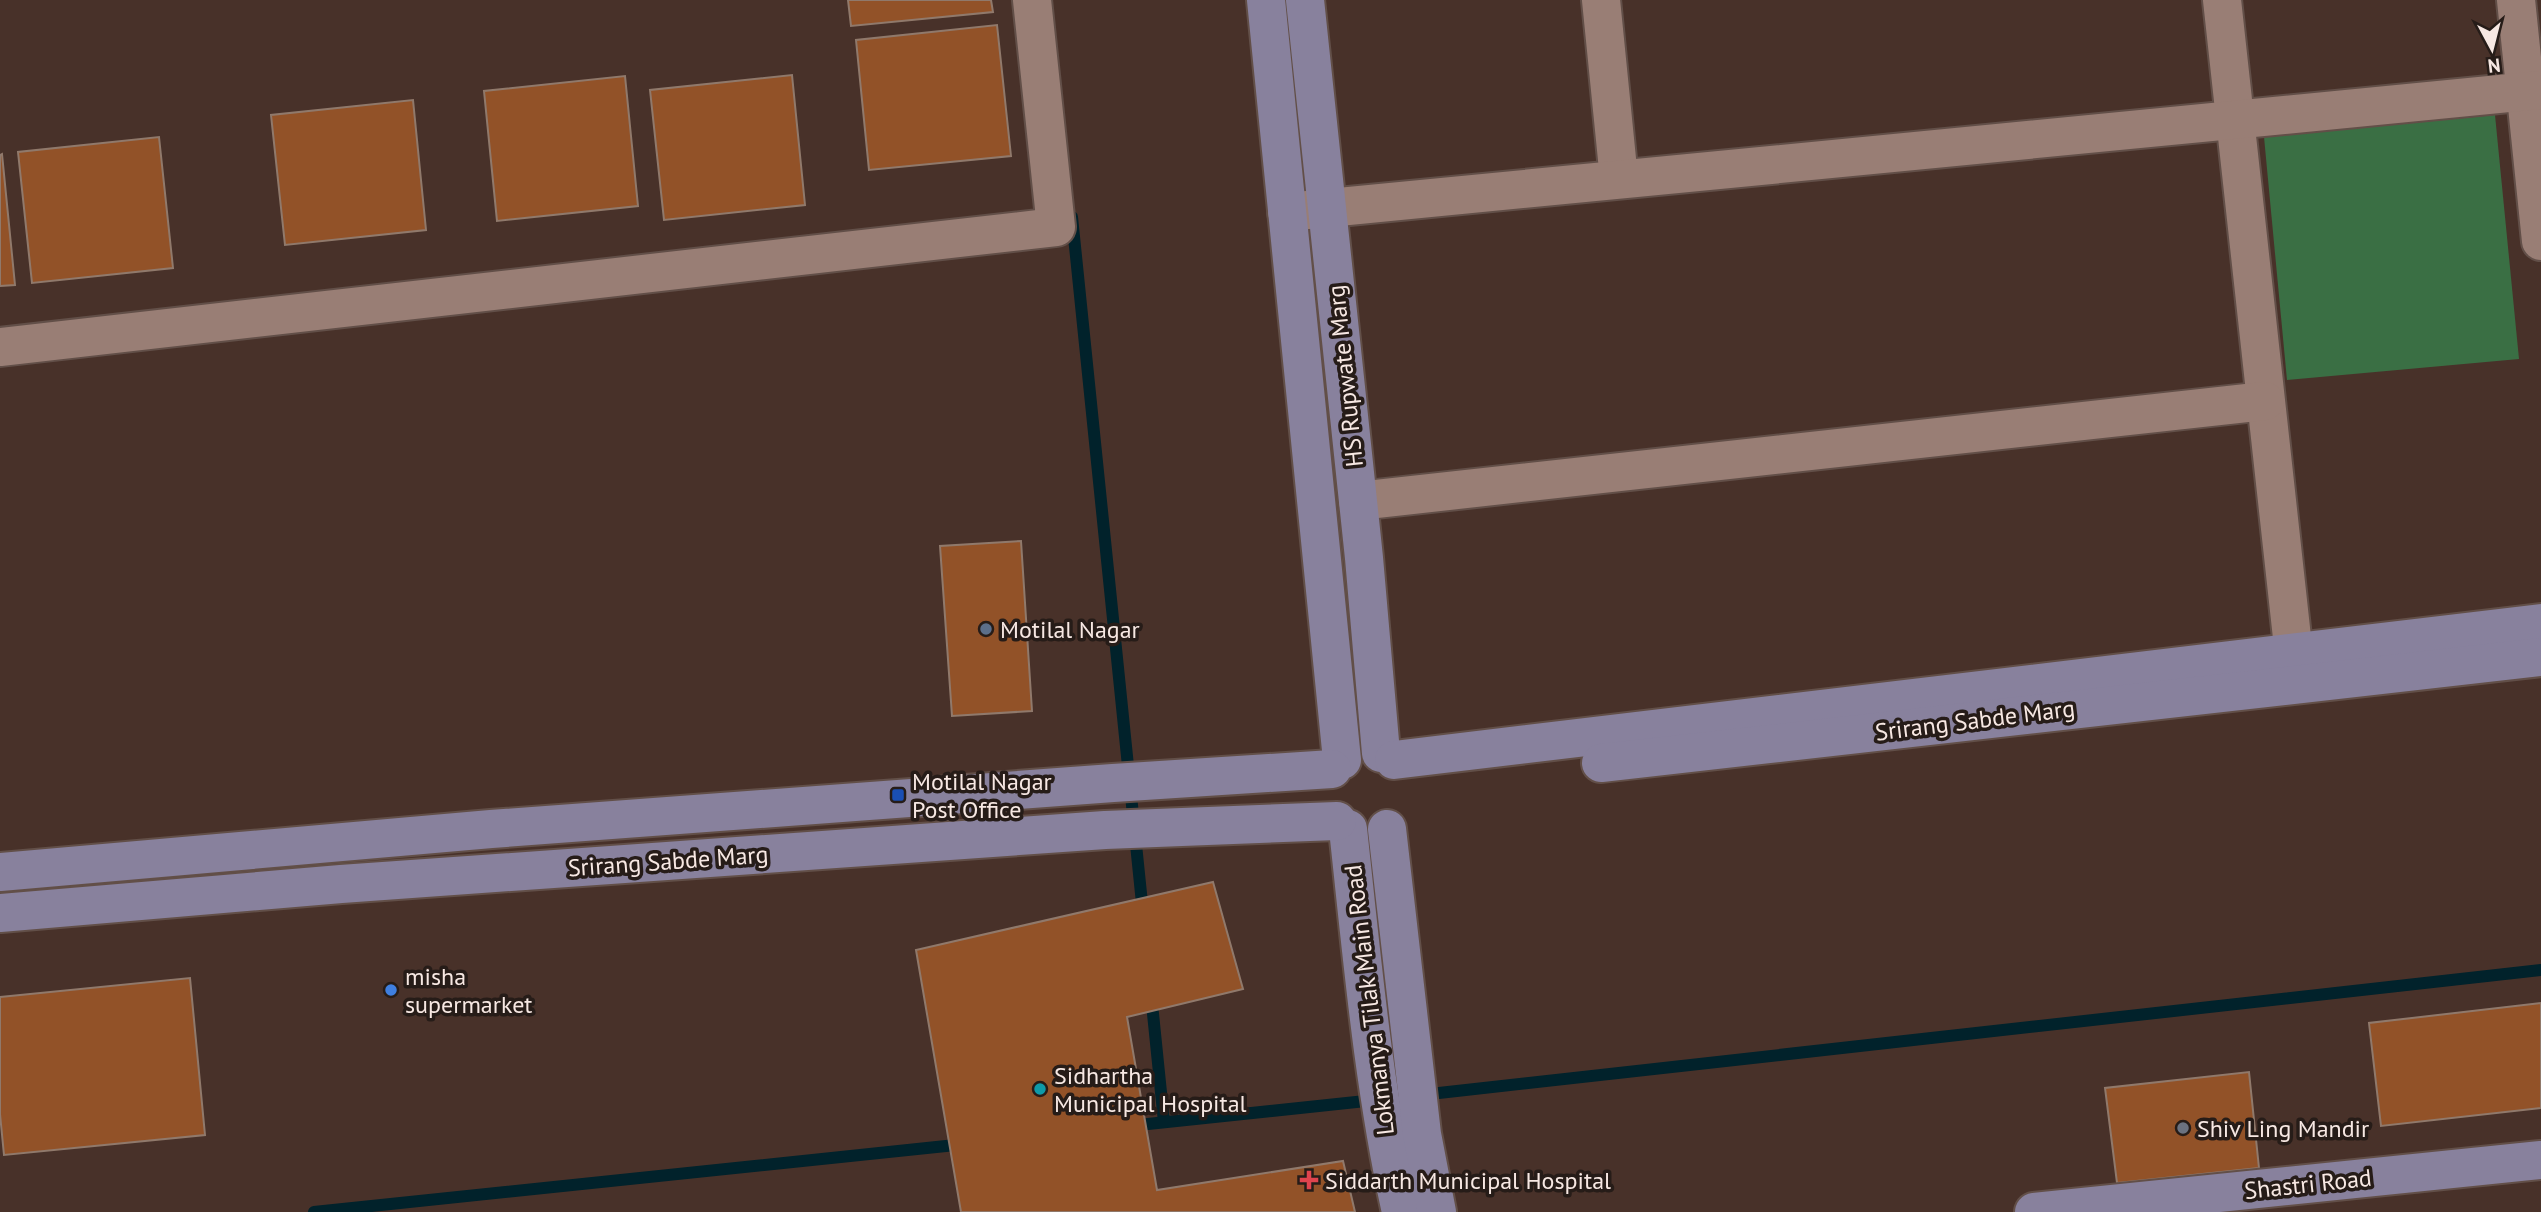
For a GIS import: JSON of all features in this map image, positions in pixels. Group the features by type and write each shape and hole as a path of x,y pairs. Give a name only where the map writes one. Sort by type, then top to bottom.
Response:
{"street":[{"path":"0,347 1056,227 1032,0"},
{"path":"0,872 491,829 837,805 1337,765 1353,753 1367,750 1395,766 1409,798 1398,821 1387,829 1375,833 1361,833 1343,825 1329,809 1325,795 1337,765 1322,562 1266,0"},
{"name":"HS Rupwate Marg","path":"1305,0 1364,558 1395,766"},
{"path":"1601,0 1619,178"},
{"path":"2222,0 2295,669 2541,623"},
{"path":"2516,0 2533,91 2541,241"},
{"path":"1287,212 2533,91"},
{"path":"1358,501 2265,401"},
{"path":"1322,562 1364,558"},
{"name":"Srirang Sabde Marg","path":"1395,766 1525,758 2295,669 2541,657"},
{"path":"1021,791 1025,836"},
{"path":"837,805 839,849"},
{"name":"Srirang Sabde Marg","path":"0,913 341,884 1025,836 1121,830 1343,825"},
{"name":"Lokmanya Tilak Main Road","path":"1343,825 1385,1140 1401,1212"},
{"name":"Lokmanya Tilak Main Road","path":"1387,829 1422,1134 1437,1212"},
{"path":"338,843 341,884"},
{"name":"Shastri Road","path":"2034,1212 2541,1160"}],"green space":[{"path":"2495,115 2519,359 2287,380 2264,137"}],"building":[{"path":"848,0 991,0 993,12 851,26"},
{"path":"997,25 1011,156 869,170 856,40"},
{"path":"792,75 805,205 664,220 650,90"},
{"path":"625,76 638,206 497,221 484,91"},
{"path":"413,100 426,230 285,245 271,115"},
{"path":"159,137 173,268 32,283 18,152"},
{"path":"2,154 15,285 0,286 0,155"},
{"name":"Motilal Nagar","path":"1021,541 1032,711 952,716 940,546"},
{"name":"Sidhartha Municipal Hospital","path":"1213,882 1243,989 1127,1017 1157,1190 1343,1161 1355,1212 961,1212 916,950"},
{"path":"190,978 205,1135 4,1155 0,1114 0,997"},
{"path":"2541,1003 2541,1108 2381,1126 2369,1023"},
{"name":"Shiv Ling Mandir","path":"2249,1072 2259,1168 2117,1183 2105,1088"}],"waterway":[{"path":"1072,217 1143,913"},
{"path":"1421,1095 2541,970"},
{"path":"1151,994 1164,1122"},
{"path":"1129,1126 1375,1100"},
{"path":"314,1212 965,1144"}],"place":[{"name":"Motilal Nagar","path":"986,629"},
{"name":"Motilal Nagar Post Office","path":"898,795"},
{"name":"misha supermarket","path":"391,990"},
{"name":"Sidhartha Municipal Hospital","path":"1040,1089"},
{"name":"Shiv Ling Mandir","path":"2183,1128"},
{"name":"Siddarth Municipal Hospital","path":"1309,1180"}]}
